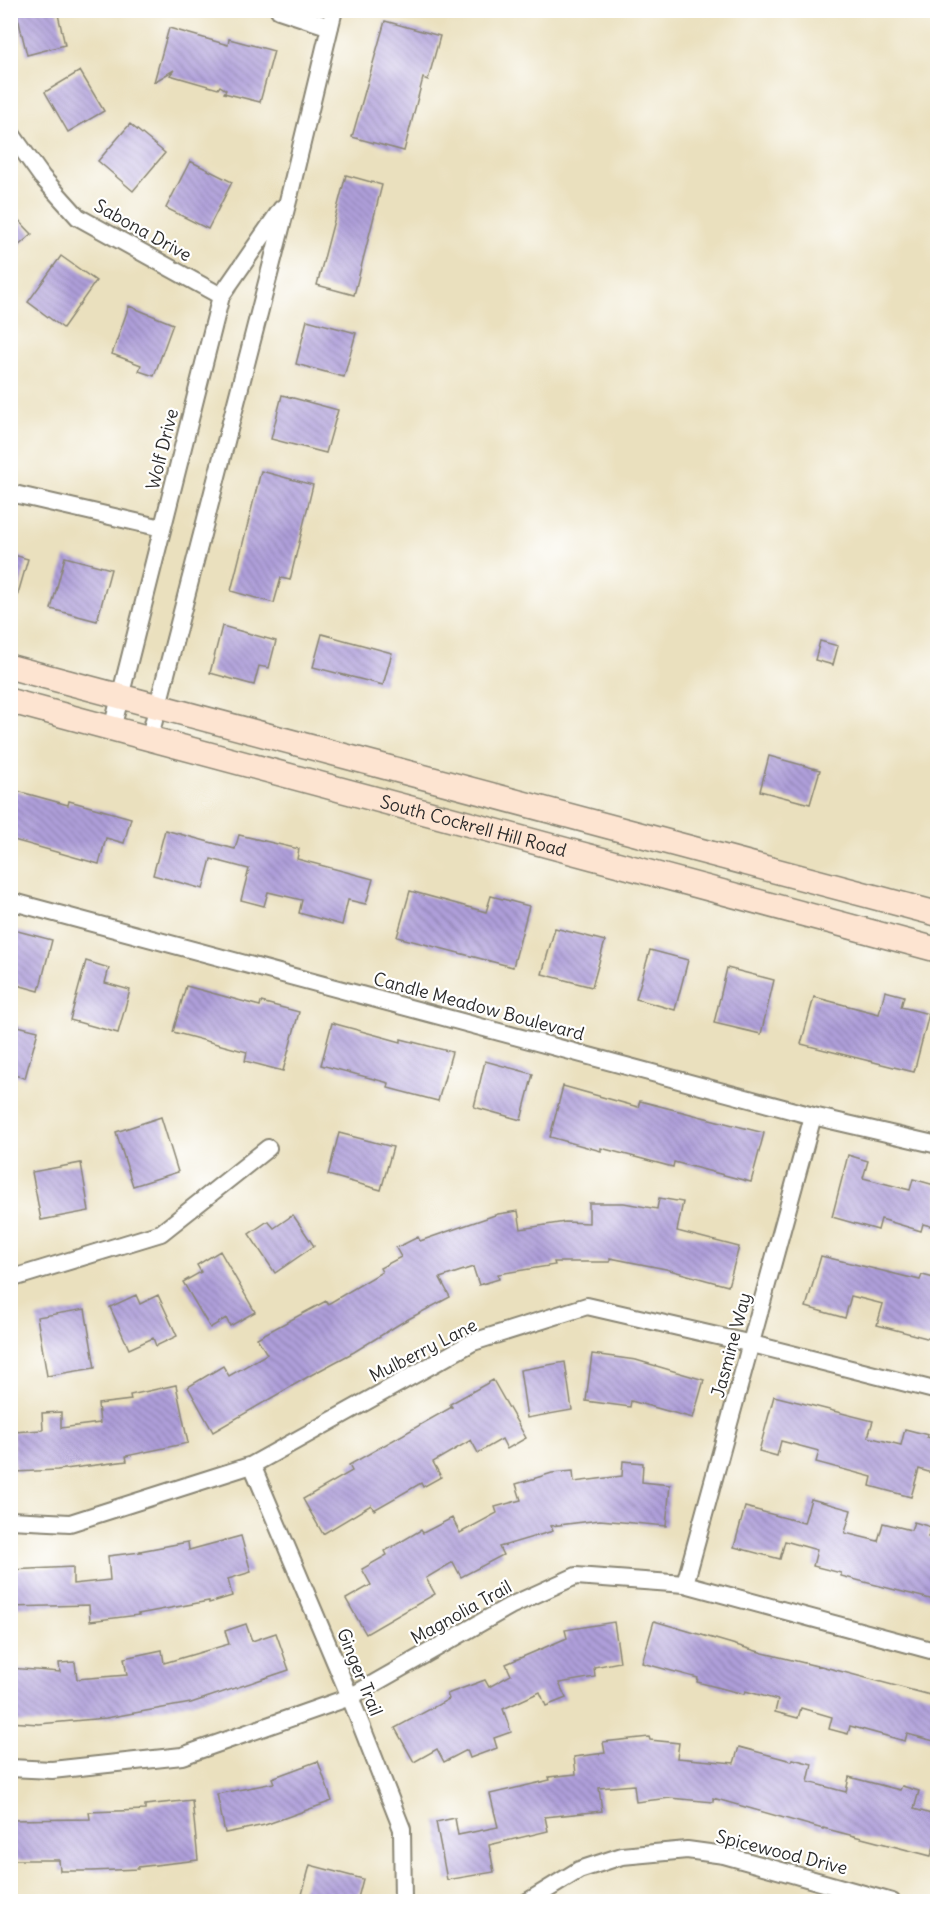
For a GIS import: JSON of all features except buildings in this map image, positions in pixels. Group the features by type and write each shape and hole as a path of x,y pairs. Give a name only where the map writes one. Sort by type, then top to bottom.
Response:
{"main road":[{"name":"South Cockrell Hill Road","path":"10,667 938,914"},
{"name":"South Cockrell Hill Road","path":"10,701 938,950"},
{"path":"578,854 588,821"}],"street":[{"path":"279,10 332,19"},
{"name":"Wolf Drive","path":"150,740 289,197 332,19"},
{"name":"Sabona Drive","path":"10,132 42,177 78,217 221,296"},
{"name":"Wolf Drive","path":"112,729 221,296 289,197"},
{"path":"10,493 162,528"},
{"name":"Candle Meadow Boulevard","path":"10,902 813,1116 938,1145"},
{"name":"Jasmine Way","path":"685,1584 813,1116"},
{"path":"10,1279 160,1233 268,1148"},
{"name":"Mulberry Lane","path":"10,1520 70,1523 252,1465 474,1342 587,1306 752,1344 938,1391"},
{"name":"Ginger Trail","path":"252,1465 350,1697 402,1829 403,1902"},
{"name":"Magnolia Trail","path":"10,1768 52,1770 182,1756 350,1697 510,1606 576,1576 685,1584 938,1652"},
{"name":"Spicewood Drive","path":"527,1902 579,1870 622,1856 687,1851 724,1855 892,1902"}]}
